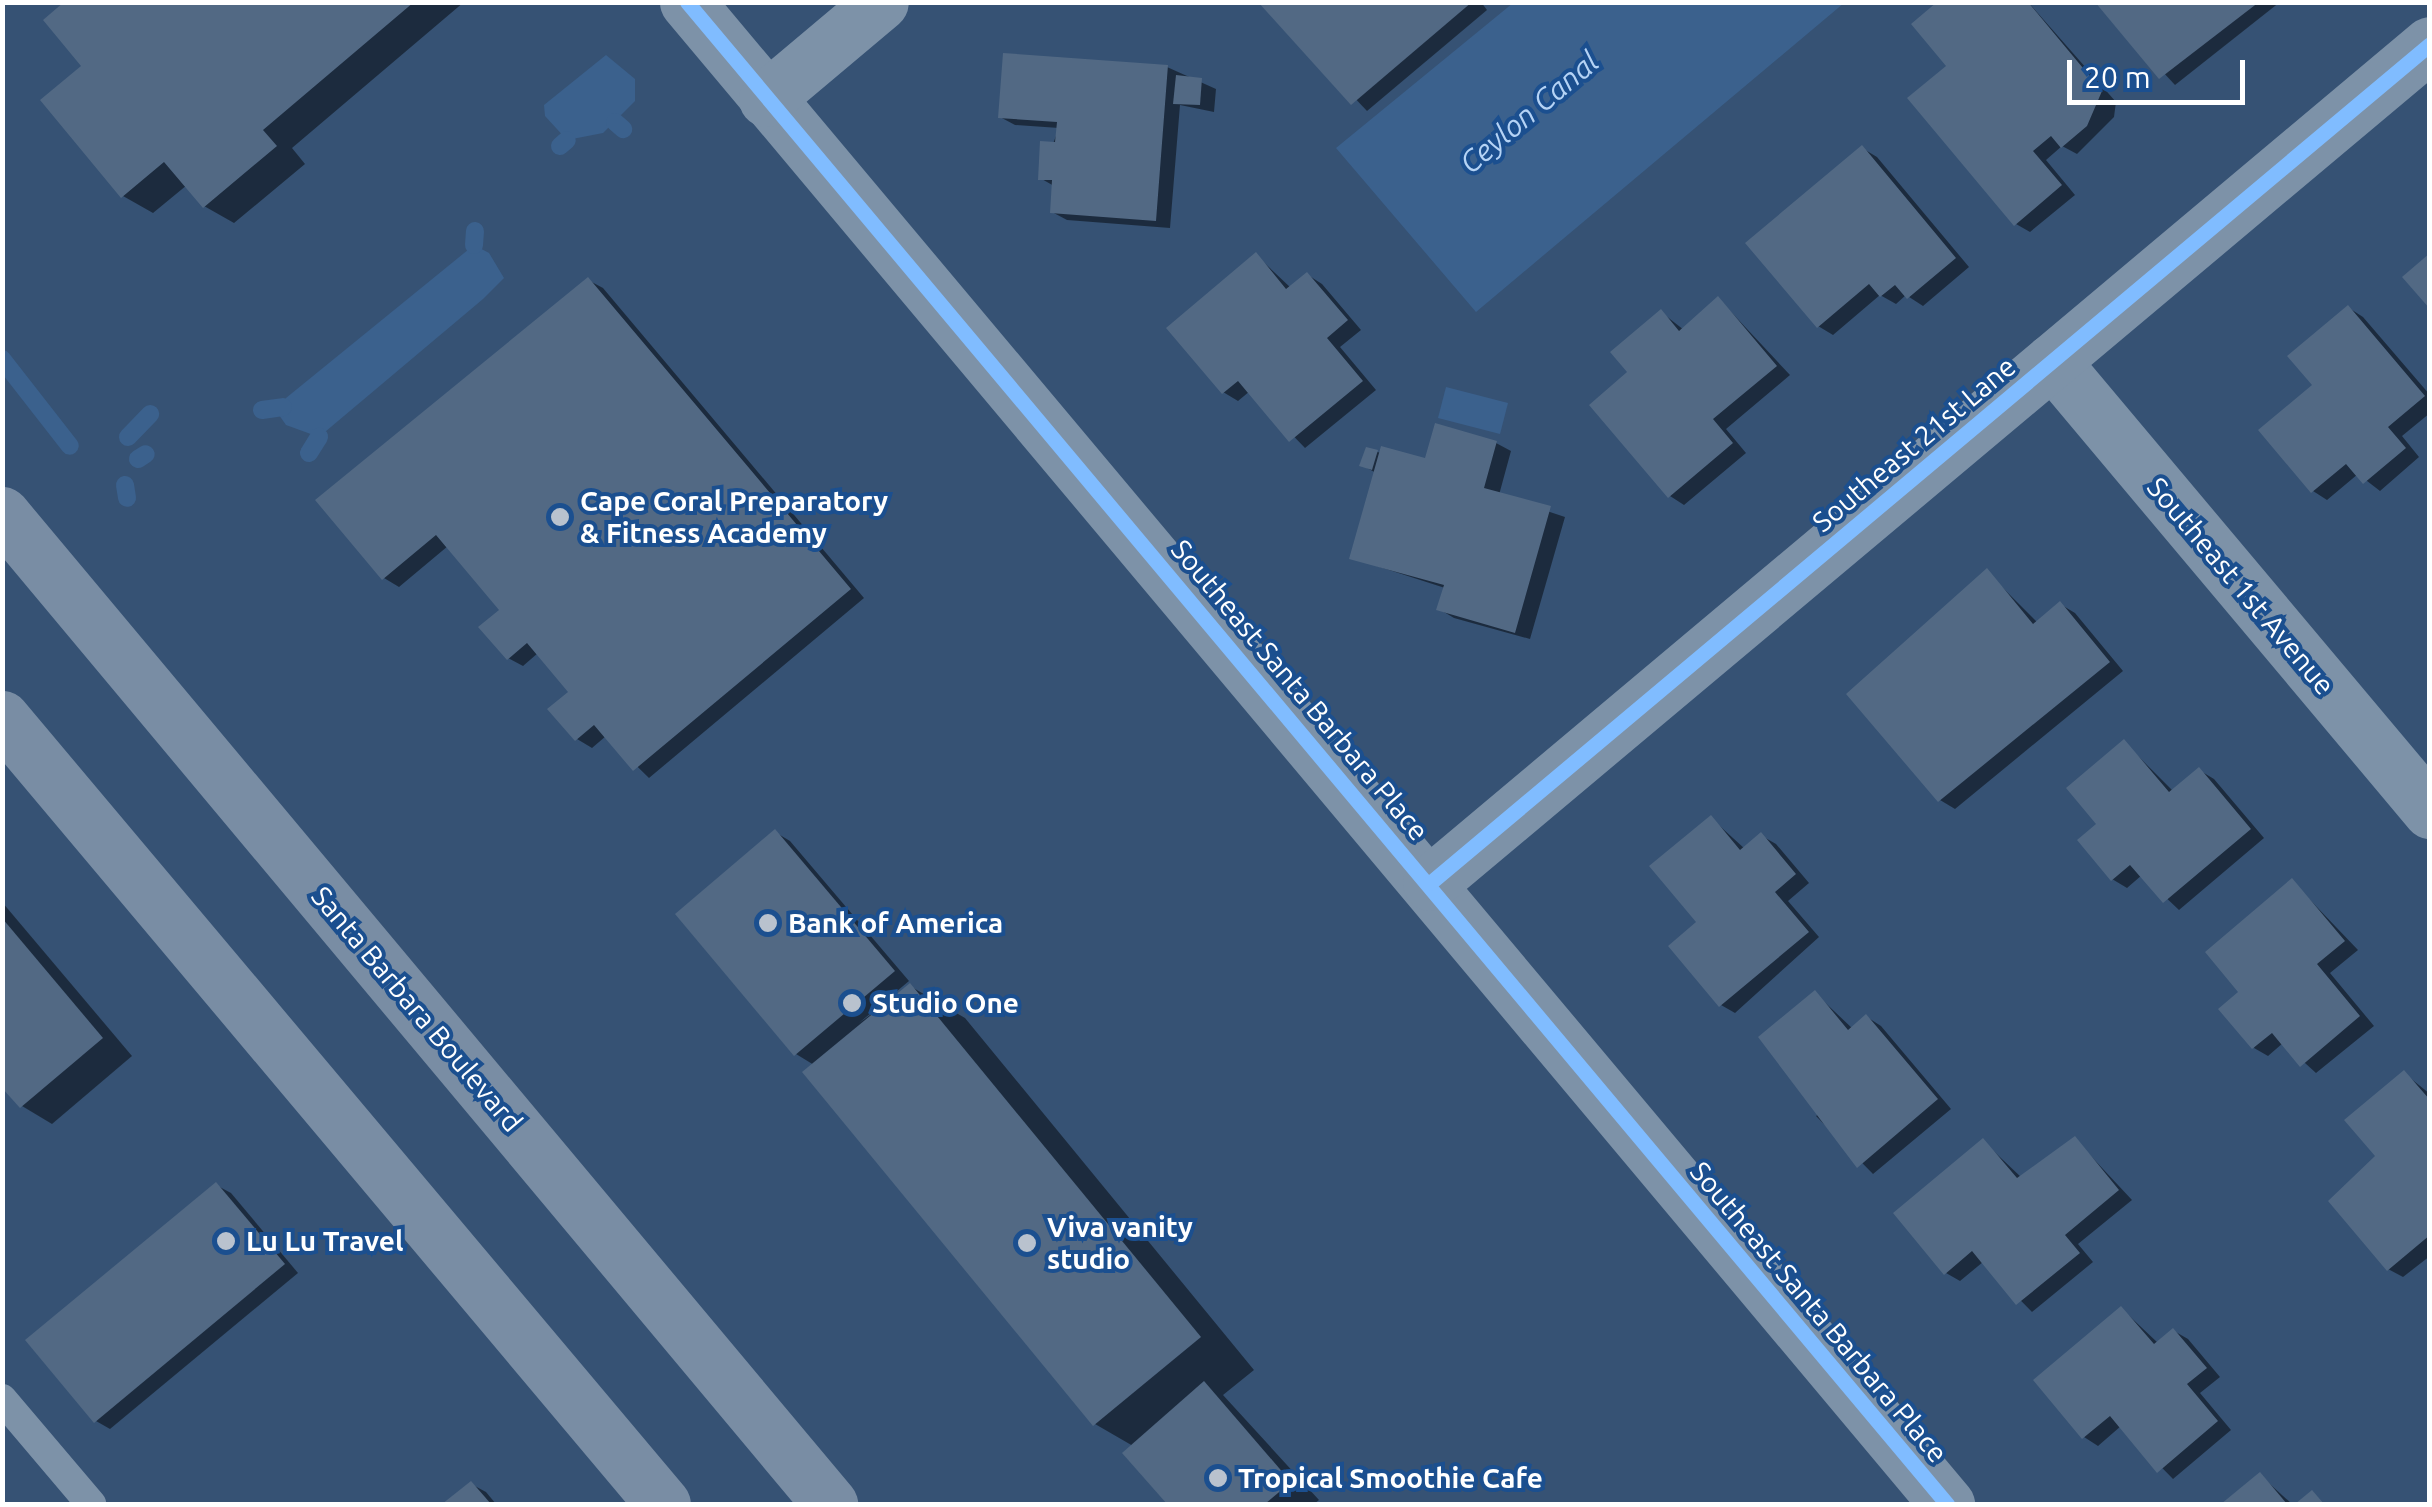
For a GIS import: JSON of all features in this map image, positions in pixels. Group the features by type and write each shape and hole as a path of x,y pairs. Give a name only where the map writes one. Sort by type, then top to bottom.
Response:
{"main road":[{"name":"Santa Barbara Boulevard","path":"2,514 830,1504"},
{"path":"2,718 663,1504"}],"street":[{"name":"Southeast Santa Barbara Place","path":"687,2 1430,883 1947,1504"},
{"path":"766,99 881,2"},
{"name":"Southeast 21st Lane","path":"1430,883 2430,44"},
{"name":"Southeast 1st Avenue","path":"2052,361 2430,811"}],"lane":[{"path":"2,1399 91,1504"}],"water":[{"name":"Ceylon Canal","path":"1513,3 1844,3 1476,312 1336,148"},
{"path":"606,55 635,79 635,101 603,133 567,140 545,116 544,105"},
{"path":"474,245 489,253 504,278 483,299 319,437 286,425 279,415 286,398"},
{"path":"1446,387 1508,403 1500,434 1438,418"}],"building":[{"path":"64,2 414,2 263,130 277,146 203,208 164,162 121,198 40,100 81,66 43,20"},
{"path":"1258,2 1472,2 1351,105"},
{"path":"1937,2 2028,2 2102,91 2087,126 2061,148 2051,136 2033,151 2062,185 2014,226 1907,98 1946,66 1911,24"},
{"path":"2095,2 2259,2 2159,79"},
{"path":"1003,53 1168,65 1156,221 1050,213 1052,180 1038,180 1040,141 1055,142 1057,122 998,118"},
{"path":"1176,75 1202,78 1200,105 1173,104"},
{"path":"1862,145 1956,258 1907,299 1895,285 1880,297 1869,284 1817,328 1745,243"},
{"path":"1256,252 1286,289 1307,272 1348,320 1327,338 1363,381 1289,442 1238,381 1222,394 1166,328"},
{"path":"2430,253 2430,309 2402,277"},
{"name":"Cape Coral Preparatory & Fitness Academy","path":"588,277 851,589 633,771 594,725 575,741 547,709 568,692 527,643 507,660 478,627 499,610 436,535 382,580 315,500"},
{"path":"1718,296 1777,366 1713,419 1733,443 1668,498 1589,405 1627,372 1610,352 1661,309 1679,331"},
{"path":"2348,305 2425,396 2388,427 2406,448 2363,484 2346,464 2311,493 2258,430 2312,385 2287,356"},
{"path":"1435,423 1497,441 1484,488 1551,506 1515,633 1436,610 1444,585 1349,559 1381,446 1425,458"},
{"path":"1366,447 1378,450 1372,470 1359,466"},
{"path":"1987,568 2033,624 2060,601 2110,662 1938,802 1846,694"},
{"path":"2124,739 2169,792 2199,767 2251,829 2163,903 2130,865 2111,881 2077,840 2096,824 2066,788"},
{"path":"1711,815 1740,850 1761,832 1796,874 1775,892 1809,932 1719,1007 1668,946 1696,922 1649,866"},
{"path":"775,829 895,971 794,1056 675,914"},
{"path":"2292,878 2345,941 2317,964 2360,1016 2300,1067 2272,1033 2252,1049 2218,1009 2238,992 2205,952"},
{"path":"2,918 103,1038 20,1108 2,1088"},
{"path":"910,983 1201,1337 1093,1426 802,1072"},
{"path":"1815,990 1848,1030 1866,1014 1938,1099 1857,1168 1758,1037"},
{"path":"2404,1070 2430,1100 2430,1235 2387,1271 2328,1201 2375,1156 2344,1120"},
{"path":"2075,1136 2119,1190 2065,1235 2080,1253 2016,1305 1972,1251 1944,1275 1893,1213 1983,1138 2017,1178"},
{"path":"216,1182 285,1264 94,1423 25,1340"},
{"path":"2121,1306 2154,1344 2173,1328 2207,1368 2187,1384 2218,1421 2157,1473 2110,1416 2082,1439 2033,1380"},
{"path":"1204,1381 1291,1482 1265,1504 1167,1504 1122,1453"},
{"path":"2260,1472 2287,1504 2221,1504 2255,1476"},
{"path":"471,1481 491,1504 442,1504"},
{"path":"2312,1490 2324,1504 2295,1504"}],"waterway":[{"path":"615,122 623,129"},
{"path":"560,146 567,140"},
{"path":"474,245 475,231"},
{"path":"2,359 70,446"},
{"path":"262,410 283,407"},
{"path":"128,437 150,414"},
{"path":"309,453 319,437"},
{"path":"138,459 146,454"},
{"path":"125,485 127,498"}],"cycle path":[{"path":"687,2 1947,1504"},
{"path":"1430,883 2430,44"}],"place":[{"name":"Cape Coral Preparatory & Fitness Academy","path":"560,517"},
{"name":"Bank of America","path":"768,923"},
{"name":"Studio One","path":"852,1003"},
{"name":"Lu Lu Travel","path":"226,1241"},
{"name":"Viva vanity studio","path":"1027,1243"},
{"name":"Tropical Smoothie Cafe","path":"1218,1478"}]}
